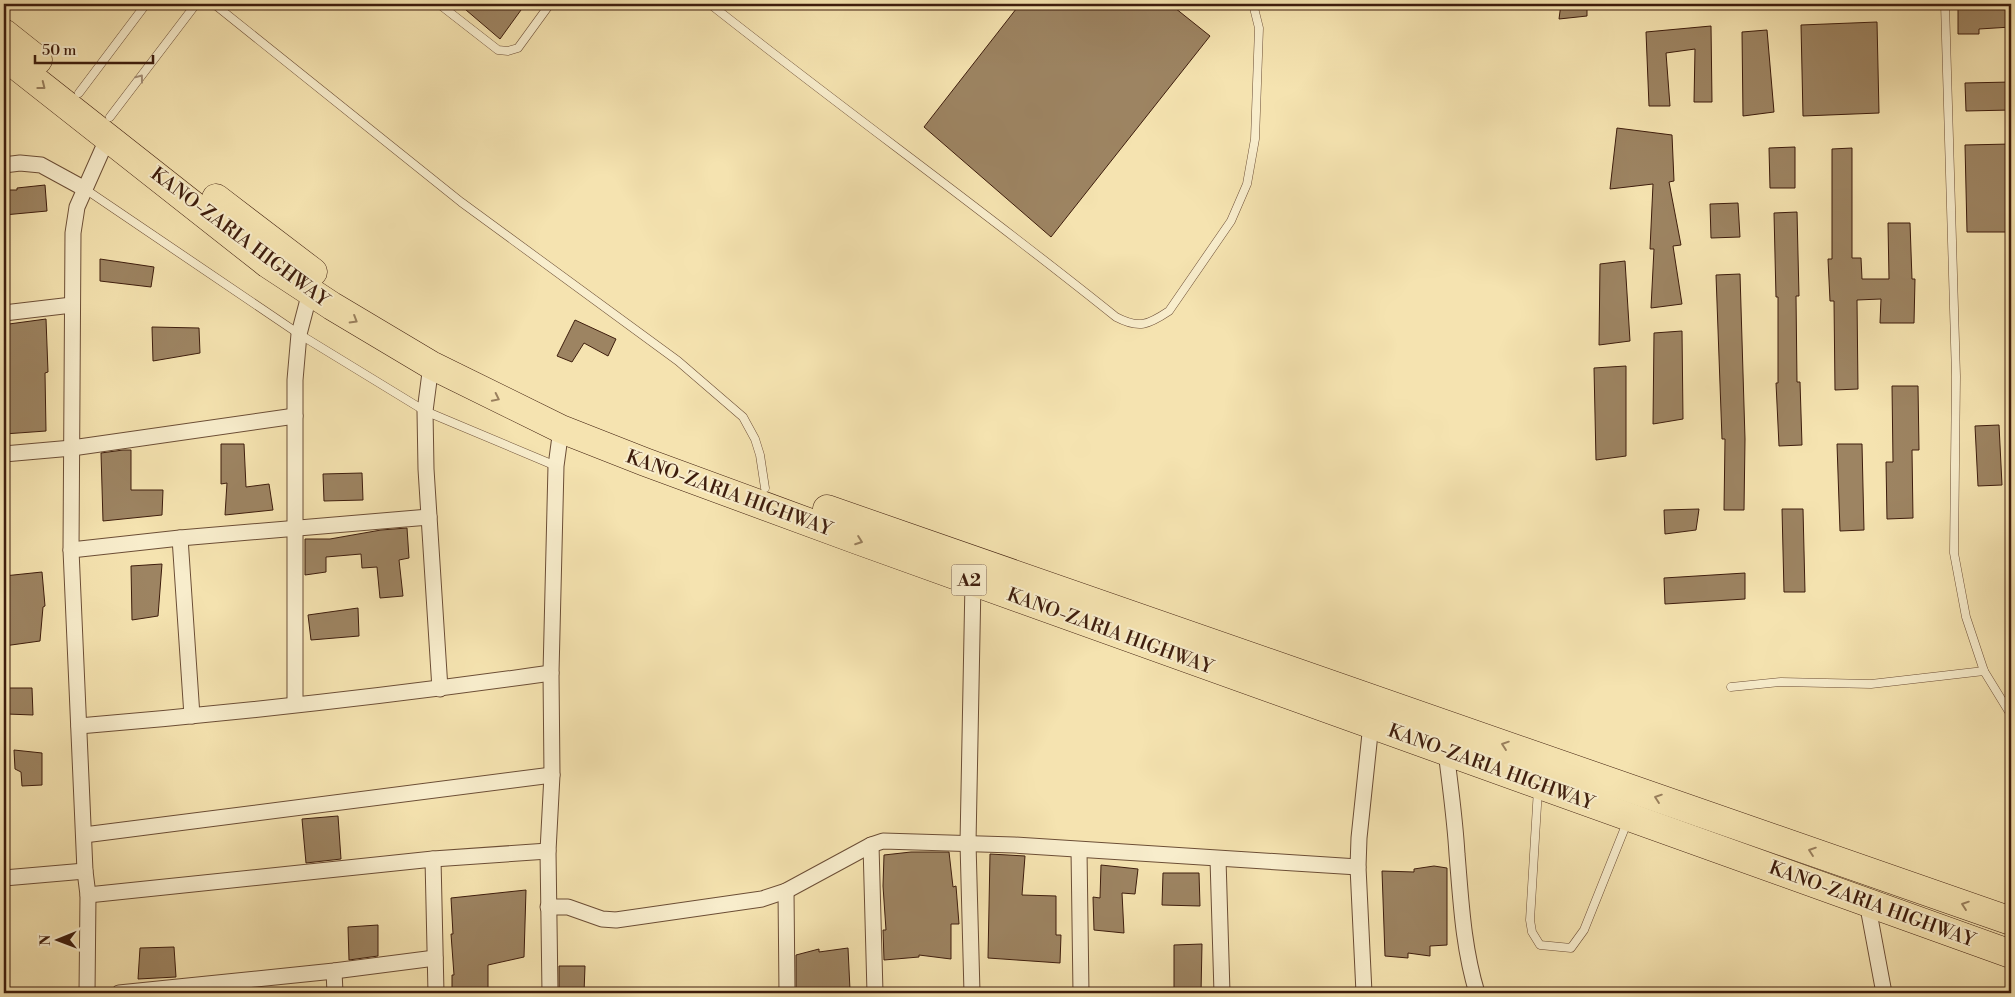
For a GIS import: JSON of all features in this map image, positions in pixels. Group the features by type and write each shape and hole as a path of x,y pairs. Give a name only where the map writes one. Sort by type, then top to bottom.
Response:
{"highway":[{"name":"KANO-ZARIA HIGHWAY","path":"4,33 79,93 109,127 268,264 310,292 431,365 561,429 645,462 973,582 2011,954"},
{"name":"KANO-ZARIA HIGHWAY","path":"4,56 109,127 306,268 423,340 524,391 645,446 2011,921"}],"street":[{"path":"87,993 88,895 85,871 71,550 73,232 77,208 86,190 109,127"},
{"path":"4,165 20,163 41,165 86,190"},
{"path":"295,704 294,380 299,334 310,292"},
{"path":"4,313 72,305"},
{"path":"431,365 425,411 429,516 440,689"},
{"path":"4,454 72,448 295,416"},
{"path":"550,993 548,851 552,775 551,673 556,466 561,429"},
{"path":"71,550 295,527 429,516"},
{"path":"180,538 192,716"},
{"path":"972,993 968,844 973,582"},
{"path":"79,726 192,716 440,689 551,673"},
{"path":"1364,993 1358,867 1359,838 1372,724"},
{"path":"1446,751 1455,822 1465,942 1477,993"},
{"path":"84,835 552,775"},
{"path":"548,907 568,907 602,919 616,920 762,899 786,891 871,845 883,841 1080,850 1358,867"},
{"path":"871,845 875,993"},
{"path":"1080,850 1081,993"},
{"path":"88,895 433,859 548,851"},
{"path":"433,859 436,993"},
{"path":"1218,859 1222,993"},
{"path":"4,878 85,871"},
{"path":"786,891 787,993"},
{"path":"1867,902 1884,993"},
{"path":"119,993 231,988 334,971 435,958"},
{"path":"334,971 335,993"}],"lane":[{"path":"79,93 146,4"},
{"path":"109,127 196,4"},
{"path":"214,4 461,202 678,361 742,417 755,439 760,455 765,488"},
{"path":"439,4 498,50 508,51 518,48 550,4"},
{"path":"710,4 814,86 935,176 1116,318 1134,325 1141,325 1156,320 1169,311 1231,221 1248,184 1256,139 1259,28 1253,4"},
{"path":"1945,4 1956,376 1954,553 1966,616 1984,671 2011,715"},
{"path":"86,190 299,334 425,411 556,466"},
{"path":"1731,687 1781,682 1871,684 1984,671"},
{"path":"1538,784 1530,920 1532,932 1540,945 1571,948 1579,940 1629,817"}],"building":[{"path":"459,4 513,4 521,10 500,39"},
{"path":"1020,4 1170,4 1210,36 1051,237 924,127"},
{"path":"1561,4 1587,4 1587,16 1559,19"},
{"path":"1958,4 2011,4 2011,27 1979,29 1979,34 1958,34"},
{"path":"1877,22 1879,113 1803,116 1801,25"},
{"path":"1711,26 1712,102 1694,102 1695,49 1666,53 1670,106 1649,106 1646,32"},
{"path":"1767,30 1774,112 1743,116 1742,32"},
{"path":"2011,82 2011,110 1966,111 1965,83"},
{"path":"1617,128 1672,135 1674,181 1669,182 1681,245 1673,246 1682,304 1651,308 1654,249 1650,249 1653,184 1610,189"},
{"path":"2011,144 2011,232 1967,232 1965,145"},
{"path":"1795,147 1795,188 1770,188 1769,148"},
{"path":"1852,148 1852,258 1861,258 1862,279 1889,279 1888,223 1910,223 1912,279 1915,279 1914,323 1880,323 1881,299 1857,300 1858,389 1835,390 1834,301 1830,301 1828,259 1832,259 1832,149"},
{"path":"45,185 47,211 4,215 4,190 17,190 17,188"},
{"path":"1738,203 1740,237 1711,238 1710,204"},
{"path":"1797,212 1799,296 1796,296 1797,382 1800,382 1802,445 1779,446 1776,383 1778,383 1778,297 1776,297 1774,213"},
{"path":"100,259 154,267 151,287 100,281"},
{"path":"1625,261 1630,341 1599,345 1600,264"},
{"path":"1740,274 1745,439 1744,510 1724,510 1725,439 1722,439 1716,275"},
{"path":"46,319 48,372 45,373 46,431 4,434 4,329 9,328 9,324"},
{"path":"575,320 616,339 608,356 584,343 572,362 557,356"},
{"path":"152,327 199,328 200,353 153,361"},
{"path":"1682,331 1683,419 1653,424 1654,333"},
{"path":"1626,366 1626,456 1596,460 1594,368"},
{"path":"1892,386 1918,386 1919,450 1912,450 1913,518 1887,519 1886,462 1893,462"},
{"path":"1999,425 2002,485 1978,486 1975,426"},
{"path":"221,444 244,444 246,487 269,484 273,510 225,515 227,483 221,484"},
{"path":"1837,444 1862,444 1864,530 1840,531"},
{"path":"131,450 131,490 163,490 162,515 103,521 101,453"},
{"path":"362,473 363,500 324,501 323,474"},
{"path":"1699,509 1696,530 1665,534 1664,510"},
{"path":"1782,509 1803,509 1805,592 1784,592"},
{"path":"407,528 409,558 399,560 403,596 380,598 377,567 362,568 361,554 326,557 326,572 305,575 305,539 330,539 381,530"},
{"path":"162,564 158,616 132,620 131,566"},
{"path":"42,572 45,606 43,607 40,641 4,646 4,576"},
{"path":"1745,573 1745,599 1665,604 1664,578"},
{"path":"358,608 359,636 311,640 308,615"},
{"path":"5,688 32,688 33,715 7,714"},
{"path":"14,750 42,753 42,785 22,786 21,772 15,769"},
{"path":"338,816 341,859 306,863 302,819"},
{"path":"911,852 949,852 953,887 956,886 959,924 951,924 951,959 919,955 919,957 884,960 883,930 886,930 883,886 884,855"},
{"path":"990,854 1025,856 1022,895 1056,896 1056,935 1061,935 1060,963 988,958"},
{"path":"1101,865 1138,869 1135,894 1122,893 1124,933 1094,930 1093,897 1100,898"},
{"path":"1434,866 1447,868 1447,945 1430,946 1430,956 1408,953 1408,958 1385,956 1382,871 1414,872 1414,869"},
{"path":"1163,873 1199,873 1200,906 1162,905"},
{"path":"526,890 524,957 488,965 488,993 452,993 452,975 454,975 451,898"},
{"path":"378,925 378,956 349,960 348,927"},
{"path":"1202,944 1201,993 1174,993 1174,945"},
{"path":"174,947 176,977 138,979 140,948"},
{"path":"848,948 850,990 839,993 796,993 796,955 819,949 819,952"},
{"path":"559,966 585,966 584,993 559,993"}]}
